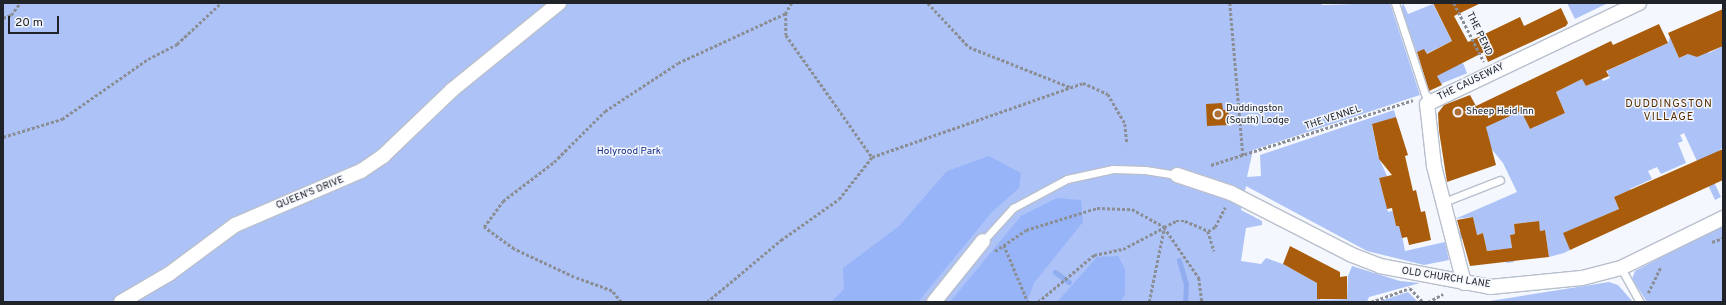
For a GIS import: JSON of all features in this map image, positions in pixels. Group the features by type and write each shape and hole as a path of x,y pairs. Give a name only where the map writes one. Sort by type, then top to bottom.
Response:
{"street":[{"name":"QUEEN'S DRIVE","path":"122,302 169,274 235,225 361,171 383,156 452,90 559,3"},
{"name":"THE CAUSEWAY","path":"1464,283 1434,166 1430,103 1489,73 1638,3"},
{"name":"OLD CHURCH LANE","path":"1177,175 1231,193 1352,255 1380,266 1464,283 1508,287 1582,278 1621,268 1723,218"},
{"path":"934,302 983,241"}],"lane":[{"path":"1395,3 1425,94 1430,103"},
{"path":"983,241 1013,208 1067,179 1113,169 1144,170 1177,175"},
{"path":"1444,202 1500,180"},
{"path":"1621,268 1639,301"}],"path":[{"path":"3,18 11,14 20,3"},
{"path":"3,137 62,119 148,59 177,44 221,3"},
{"path":"792,3 786,13 786,35 872,157"},
{"path":"928,3 969,47 1070,88"},
{"path":"1230,3 1243,155"},
{"name":"THE PEND","path":"1454,3 1489,73"},
{"path":"621,302 612,291 574,277 514,248 484,227 504,201 554,162 605,111 678,63 786,13"},
{"path":"706,302 781,240 839,199 872,157 1083,83 1108,94 1125,124 1127,144"},
{"name":"THE VENNEL","path":"1211,165 1414,100 1430,103"},
{"path":"1208,231 1215,227 1229,199"},
{"path":"983,241 996,251 1026,230 1097,208 1132,209 1164,227 1199,278 1202,302"},
{"path":"1038,302 1094,255 1123,249 1176,221 1186,221 1208,231 1214,251"},
{"path":"1149,302 1164,227"},
{"path":"1710,243 1723,238"},
{"path":"1004,245 1028,302"},
{"path":"1639,301 1651,291 1656,273 1665,261"},
{"path":"1372,302 1410,288 1423,302"},
{"path":"1561,302 1601,302"}],"green space":[{"name":"Holyrood Park","path":"3,3 1318,3 1323,5 1390,3 1420,95 1253,150 1247,177 1261,176 1260,155 1394,110 1396,117 1372,125 1378,156 1387,176 1379,178 1388,212 1411,206 1394,218 1396,226 1400,225 1405,251 1445,242 1449,260 1424,265 1367,251 1246,186 1241,210 1262,221 1262,225 1246,228 1241,261 1261,264 1266,258 1283,264 1319,284 1320,300 1347,299 1348,276 1352,266 1400,281 1420,283 1369,297 1367,302 3,302"},
{"path":"1403,3 1408,14 1433,4 1452,41 1426,54 1425,50 1417,53 1401,8"},
{"path":"1567,3 1608,3 1575,19"},
{"path":"1670,37 1679,58 1691,53 1697,57 1701,55 1705,46 1709,53 1723,46 1723,147 1719,151 1714,182 1721,197 1715,200 1684,133 1680,135 1683,141 1678,143 1686,163 1661,174 1657,167 1648,171 1652,179 1630,189 1643,216 1628,191 1614,197 1619,209 1564,233 1570,250 1564,253 1549,257 1545,230 1540,231 1538,221 1514,224 1515,234 1510,235 1514,262 1506,263 1504,249 1487,251 1483,233 1461,239 1463,256 1458,231 1476,231 1473,217 1455,219 1517,192 1503,163 1489,146 1486,127 1521,111 1530,129 1537,126 1534,120 1555,109 1558,116 1565,113 1556,92 1582,79 1586,86 1593,83 1592,61 1603,81 1610,78 1607,71 1668,43"},
{"path":"1463,63 1467,73 1440,84 1436,74"},
{"path":"1723,225 1723,301 1647,302 1632,279 1635,271"},
{"path":"1609,282 1618,285 1633,302 1484,302"},
{"path":"1408,292 1418,302 1377,302"}],"shaded area":[{"path":"989,156 1021,173 1019,188 992,212 918,302 831,302 844,289 843,268 899,226 947,171"},
{"path":"1057,198 1081,200 1083,222 1034,283 1027,302 950,302 1021,216"},
{"path":"1118,256 1125,269 1125,295 1120,302 1057,302 1097,257"}],"building":[{"path":"1433,3 1481,3 1454,16 1468,42 1520,17 1524,26 1561,8 1568,23 1566,26 1488,62 1484,52 1437,76 1442,85 1429,91 1417,52 1424,49 1427,54 1452,41"},
{"path":"1723,9 1723,46 1697,57 1688,54 1679,58 1668,33"},
{"path":"1659,24 1668,43 1606,71 1609,76 1586,86 1582,79 1556,92 1565,113 1530,129 1521,111 1486,127 1496,165 1447,182 1439,131 1438,113 1444,105 1470,95 1476,106 1611,41 1613,45"},
{"name":"Duddingston (South) Lodge","path":"1222,103 1223,110 1228,110 1230,125 1207,126 1206,104"},
{"path":"1396,117 1408,155 1405,156 1413,191 1416,190 1421,212 1425,211 1431,240 1409,245 1407,237 1402,238 1399,226 1396,226 1392,208 1387,209 1379,178 1392,175 1379,159 1372,124"},
{"path":"1723,149 1723,180 1570,250 1563,233 1619,209 1614,197"},
{"path":"1473,217 1477,235 1483,233 1487,251 1512,248 1510,235 1515,234 1514,224 1539,221 1540,231 1545,230 1549,257 1470,266 1457,220"},
{"path":"1290,246 1340,272 1340,277 1347,276 1347,299 1317,299 1317,283 1283,264"}],"waterway":[{"path":"1179,260 1186,284 1185,302"},
{"path":"1055,272 1069,282"}],"place":[{"name":"Sheep Heid Inn","path":"1458,112"},
{"name":"Duddingston (South) Lodge","path":"1218,114"}],"district":[{"name":"DUDDINGSTON VILLAGE","path":"1669,111"}]}
